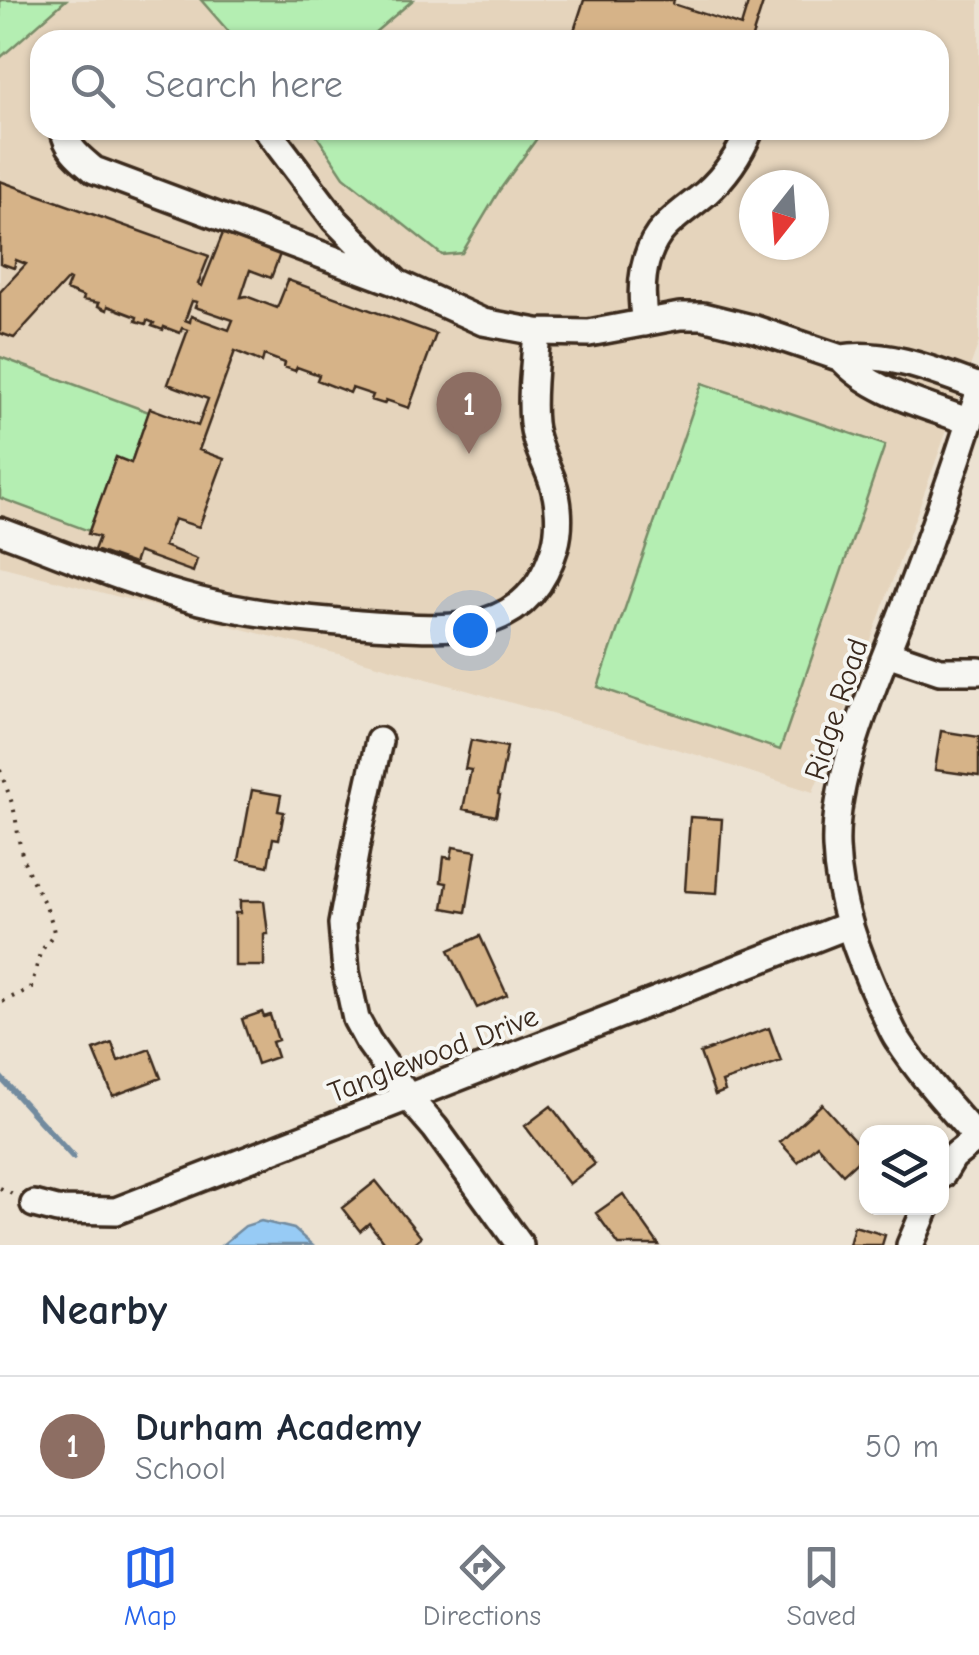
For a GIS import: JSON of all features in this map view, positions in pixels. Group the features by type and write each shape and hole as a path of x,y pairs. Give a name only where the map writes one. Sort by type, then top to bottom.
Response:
{"street":[{"path":"68,140 72,152 94,170 398,283 483,322 537,332 590,333 680,316 720,318 841,358 863,354 897,360 979,390"},
{"path":"274,140 327,210 398,283"},
{"path":"645,324 642,274 658,234 709,190 739,156 746,140"},
{"path":"290,243 309,232 327,210"},
{"path":"0,530 168,592 292,619 444,630 496,618 532,592 556,545 559,513 553,482 538,449 532,422 537,332"},
{"path":"841,358 852,371 893,393 970,422"},
{"name":"Ridge Road","path":"978,1139 896,1038 849,926 836,843 850,754 979,390"},
{"path":"887,653 940,671 979,671"},
{"path":"379,741 342,924 356,1019 409,1098 520,1245"},
{"name":"Tanglewood Drive","path":"34,1204 56,1210 116,1210 849,926"},
{"path":"949,1164 978,1139"},
{"path":"910,1245 923,1215"}],"path":[{"path":"0,770 14,811 22,856 52,918 54,933 40,954 31,988 0,1003"}],"shaded area":[{"path":"0,0 979,0 979,342 840,725 813,792 697,755 342,655 0,566"}],"green space":[{"path":"0,0 66,0 30,30 0,58"},
{"path":"201,0 413,0 378,30 227,30"},
{"path":"320,140 536,140 462,253 442,255 344,177"},
{"path":"0,357 149,412 131,463 116,458 89,531 0,498"},
{"path":"702,383 885,445 780,750 598,687"}],"water":[{"path":"261,1221 294,1229 312,1245 222,1245 245,1226"}],"building":[{"path":"584,0 674,0 673,4 741,26 749,0 764,0 754,30 574,30"},
{"path":"0,181 209,256 198,284 202,286 223,233 280,254 271,278 250,270 241,297 277,308 288,280 436,334 409,408 386,400 384,404 371,400 373,395 352,388 350,393 317,380 319,375 284,367 285,363 264,355 262,362 235,351 199,450 224,459 199,527 174,519 164,546 197,559 193,572 138,552 134,564 94,550 99,537 88,534 116,457 131,463 150,408 198,426 208,399 168,384 188,330 163,330 147,320 146,324 136,321 137,317 83,300 84,297 66,290 68,279 14,338 0,333 0,292 26,264 16,260 14,268 0,263","holes":["192,301 197,302 195,307 233,320 229,330 191,316 190,322 185,320"]},
{"path":"941,731 979,737 979,776 935,770"},
{"path":"471,740 507,747 496,816 463,809 471,770 465,769"},
{"path":"252,790 281,795 278,811 284,812 279,839 273,838 268,866 239,860"},
{"path":"690,817 722,819 717,893 685,891"},
{"path":"453,847 476,851 466,912 443,908 447,883 441,882 444,857 451,858"},
{"path":"240,901 264,901 268,934 264,934 264,966 235,966 235,913 240,913"},
{"path":"480,936 507,995 477,1008 449,950"},
{"path":"262,1012 264,1017 270,1015 278,1040 272,1042 277,1057 257,1064 242,1019"},
{"path":"769,1028 781,1061 722,1082 725,1091 715,1095 700,1053"},
{"path":"112,1043 118,1061 150,1049 161,1078 113,1096 94,1050"},
{"path":"822,1104 859,1145 859,1159 843,1174 817,1145 798,1162 780,1142"},
{"path":"551,1106 595,1164 569,1184 525,1126"},
{"path":"376,1181 421,1237 411,1245 386,1245 369,1223 360,1231 342,1208"},
{"path":"623,1194 659,1245 619,1245 596,1213"},
{"path":"854,1226 885,1235 882,1245 849,1245"}],"waterway":[{"path":"0,1077 73,1157"}],"place":[{"name":"Durham Academy","path":"469,454"}]}
